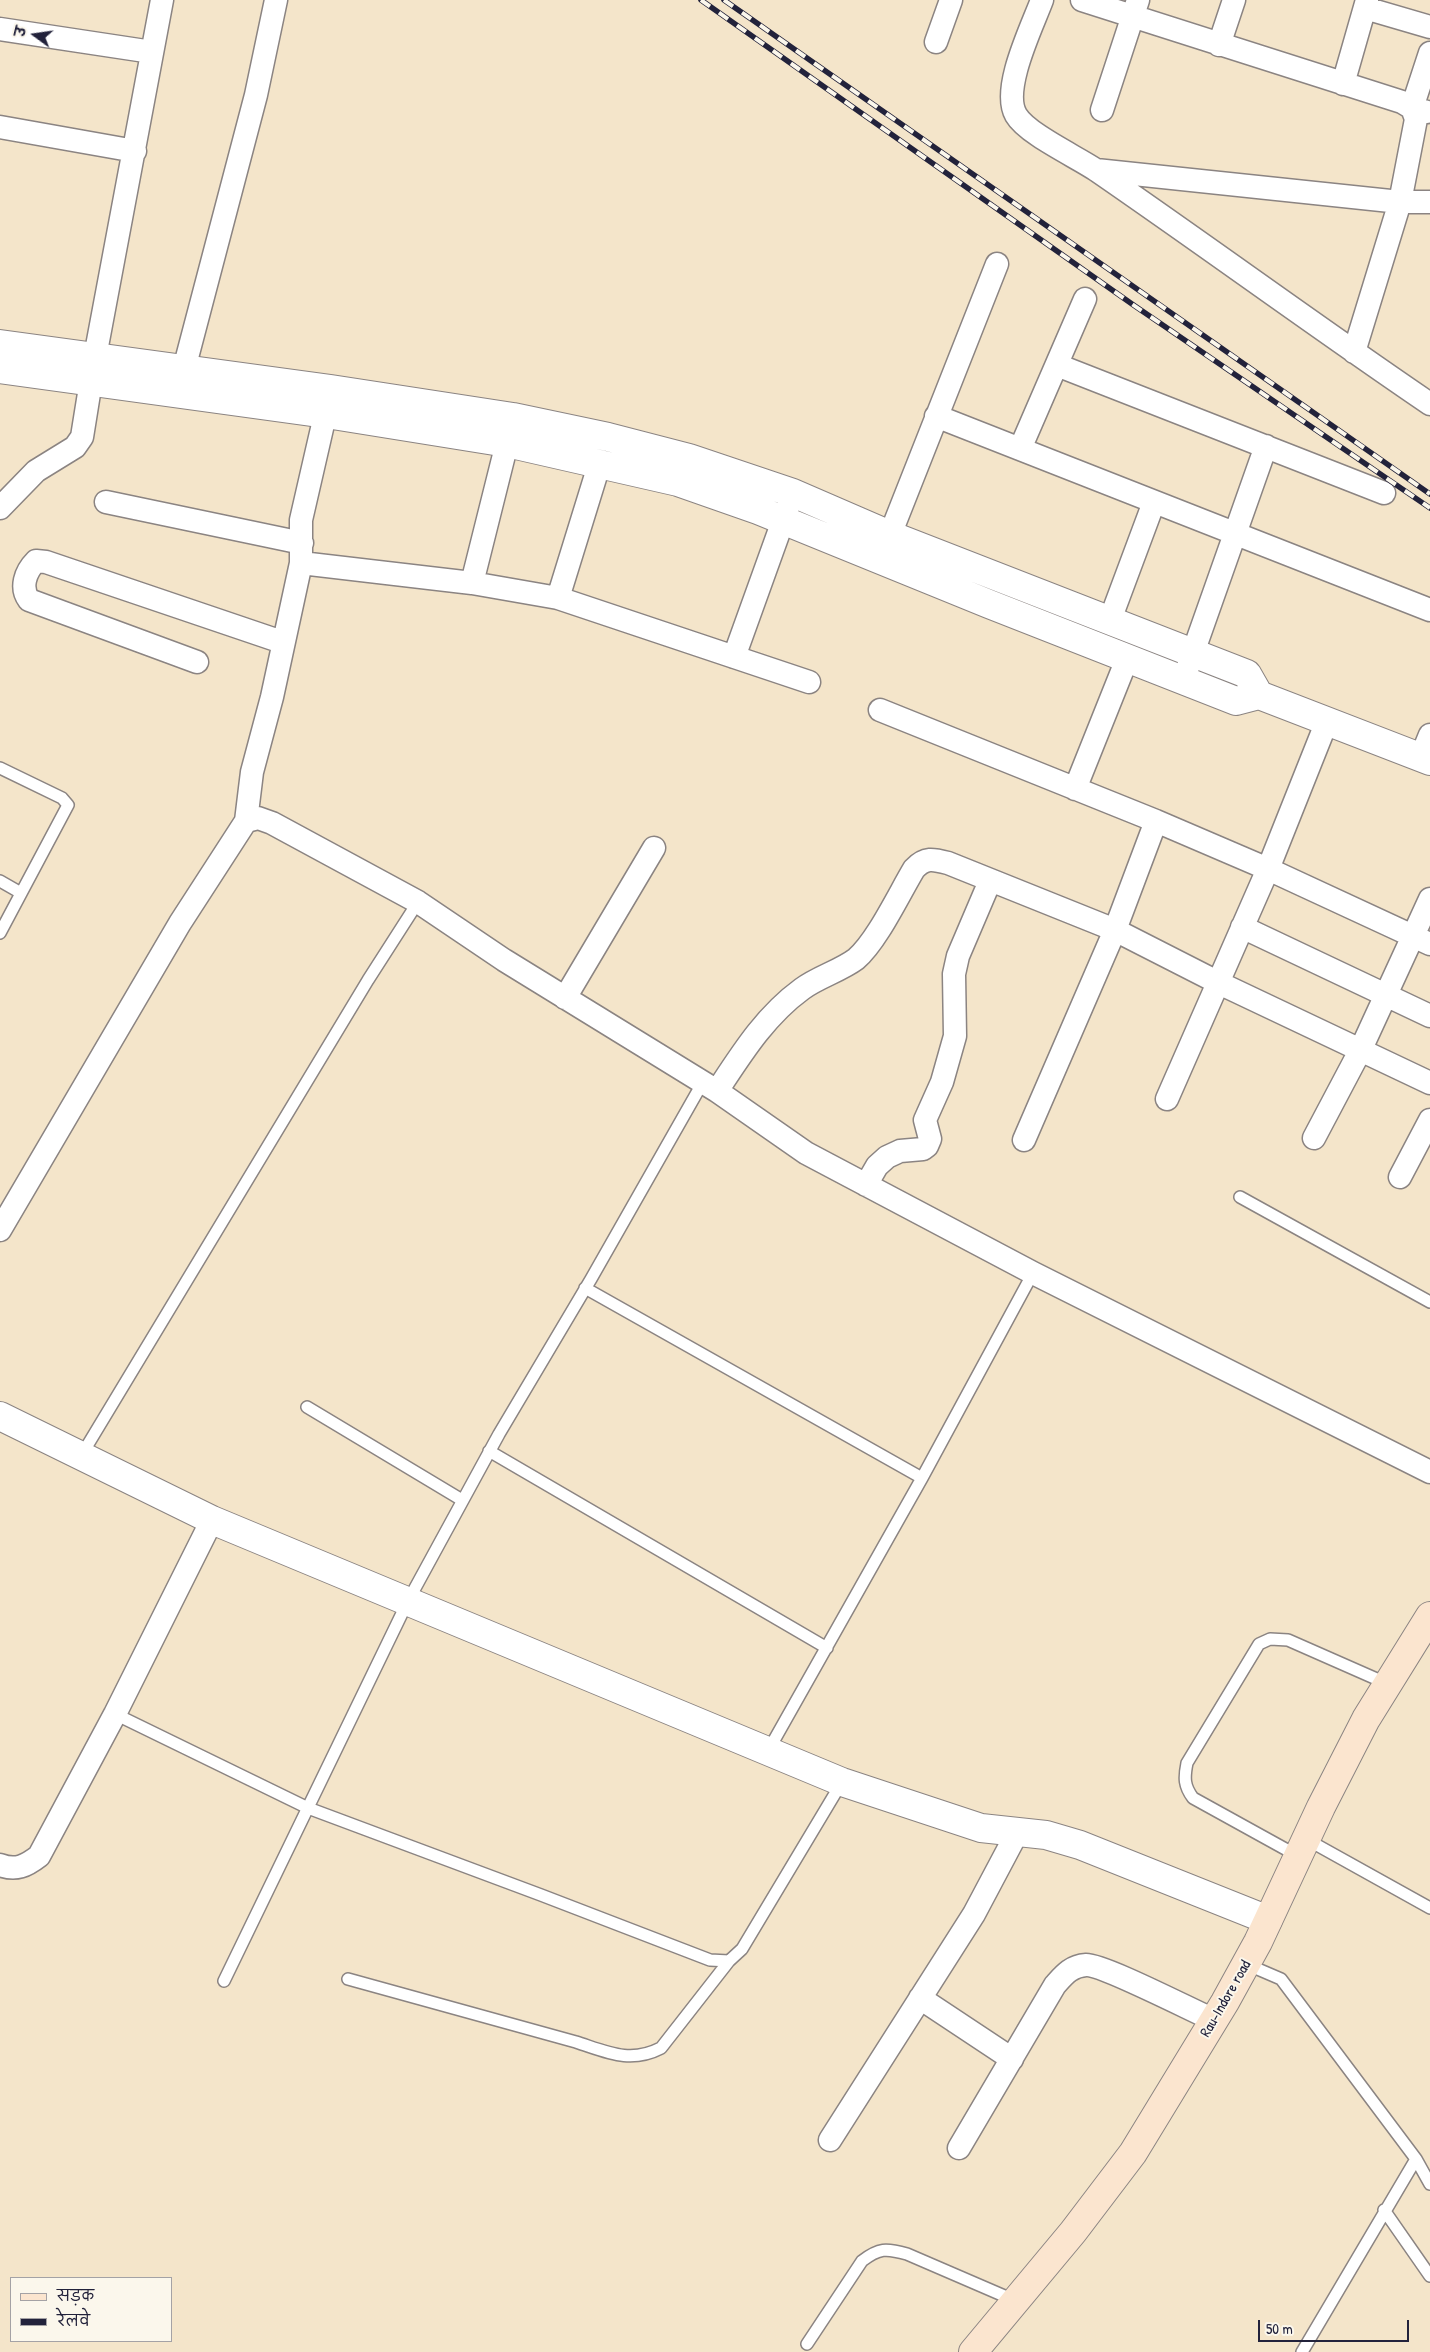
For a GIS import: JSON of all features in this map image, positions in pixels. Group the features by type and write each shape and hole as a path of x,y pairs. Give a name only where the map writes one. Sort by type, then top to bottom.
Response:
{"main road":[{"name":"Rau-Indore road","path":"973,2352 1073,2232 1133,2152 1246,1964 1366,1719 1430,1616"}],"street":[{"path":"0,508 36,471 75,447 82,437 162,0"},
{"path":"184,369 256,95 276,0"},
{"path":"936,42 950,0"},
{"path":"1042,0 1014,78 1011,98 1016,115 1029,128 1095,170 1430,404"},
{"path":"1082,0 1135,8 1219,44 1402,102 1421,110"},
{"path":"1219,44 1234,0"},
{"path":"1343,84 1366,4 1430,27"},
{"path":"1102,110 1135,8"},
{"path":"0,29 152,52"},
{"path":"1354,352 1400,202 1416,119 1421,110 1430,53"},
{"path":"0,127 135,151"},
{"path":"1095,170 1400,202 1430,202"},
{"path":"890,536 997,264"},
{"path":"1020,449 1086,299"},
{"path":"0,344 93,369 328,402 513,418 608,437 689,458 793,493 890,536 1247,674 1259,695"},
{"path":"1057,365 1384,493"},
{"path":"0,369 184,369 507,443 600,462 678,482 783,520 1236,701 1259,695 1328,721 1427,751"},
{"path":"0,1230 180,923 246,821 252,772 272,698 301,553 301,520 328,402"},
{"path":"936,416 1430,610"},
{"path":"472,583 507,443"},
{"path":"1183,680 1194,654 1266,446"},
{"path":"558,598 600,462"},
{"path":"734,657 793,493"},
{"path":"106,502 301,553 558,598 809,682"},
{"path":"1110,620 1154,502"},
{"path":"197,662 29,600 24,594 23,586 30,567 36,561 46,562 282,642"},
{"path":"1075,789 1127,659"},
{"path":"880,710 1156,821 1268,869 1422,940"},
{"path":"1167,1099 1268,869 1328,721"},
{"path":"246,821 258,818 272,823 418,902 504,960 710,1086 806,1152 866,1185 1033,1273 1430,1472"},
{"path":"1024,1140 1115,930 1156,821"},
{"path":"565,998 654,848"},
{"path":"710,1086 763,1023 785,1002 804,987 855,959 872,941 914,869 922,861 931,859 948,863 1115,930 1219,983 1430,1083"},
{"path":"866,1185 877,1166 887,1157 900,1151 923,1149 930,1140 930,1133 925,1120 942,1082 955,1036 954,974 964,938 990,881"},
{"path":"1314,1138 1361,1049 1387,994 1422,940 1430,899"},
{"path":"1242,928 1387,994 1430,1016"},
{"path":"1400,1177 1430,1120"},
{"path":"0,1416 212,1520 842,1782 952,1820 981,1828 1046,1835 1080,1845 1268,1920"},
{"path":"0,1865 23,1868 39,1856 115,1714 212,1520"},
{"path":"830,2140 974,1914 1018,1831"},
{"path":"959,2148 1055,1985 1070,1969 1088,1965 1108,1971 1214,2020"},
{"path":"920,1998 1012,2059"}],"lane":[{"path":"0,768 62,798 68,805 0,933"},
{"path":"0,881 21,893"},
{"path":"80,1456 368,980 418,902"},
{"path":"224,1981 408,1601 462,1500 585,1288 710,1086"},
{"path":"1240,1197 1430,1302"},
{"path":"768,1751 828,1648 1033,1273"},
{"path":"585,1288 922,1478"},
{"path":"307,1407 462,1500"},
{"path":"489,1451 828,1648"},
{"path":"1388,1684 1288,1640 1270,1639 1259,1644 1187,1762 1184,1778 1186,1789 1193,1798 1430,1908"},
{"path":"115,1714 308,1808 541,1894 710,1960 729,1961"},
{"path":"348,1979 576,2042 609,2053 631,2057 647,2055 661,2048 729,1961 742,1949 842,1782"},
{"path":"1246,1964 1281,1979 1416,2159 1430,2184"},
{"path":"1302,2352 1384,2210 1416,2159"},
{"path":"1384,2210 1430,2276"},
{"path":"807,2344 862,2261 875,2251 891,2250 907,2254 1016,2301"}],"railway":[{"path":"701,0 1132,304 1430,508"},
{"path":"724,0 1430,494"}]}
